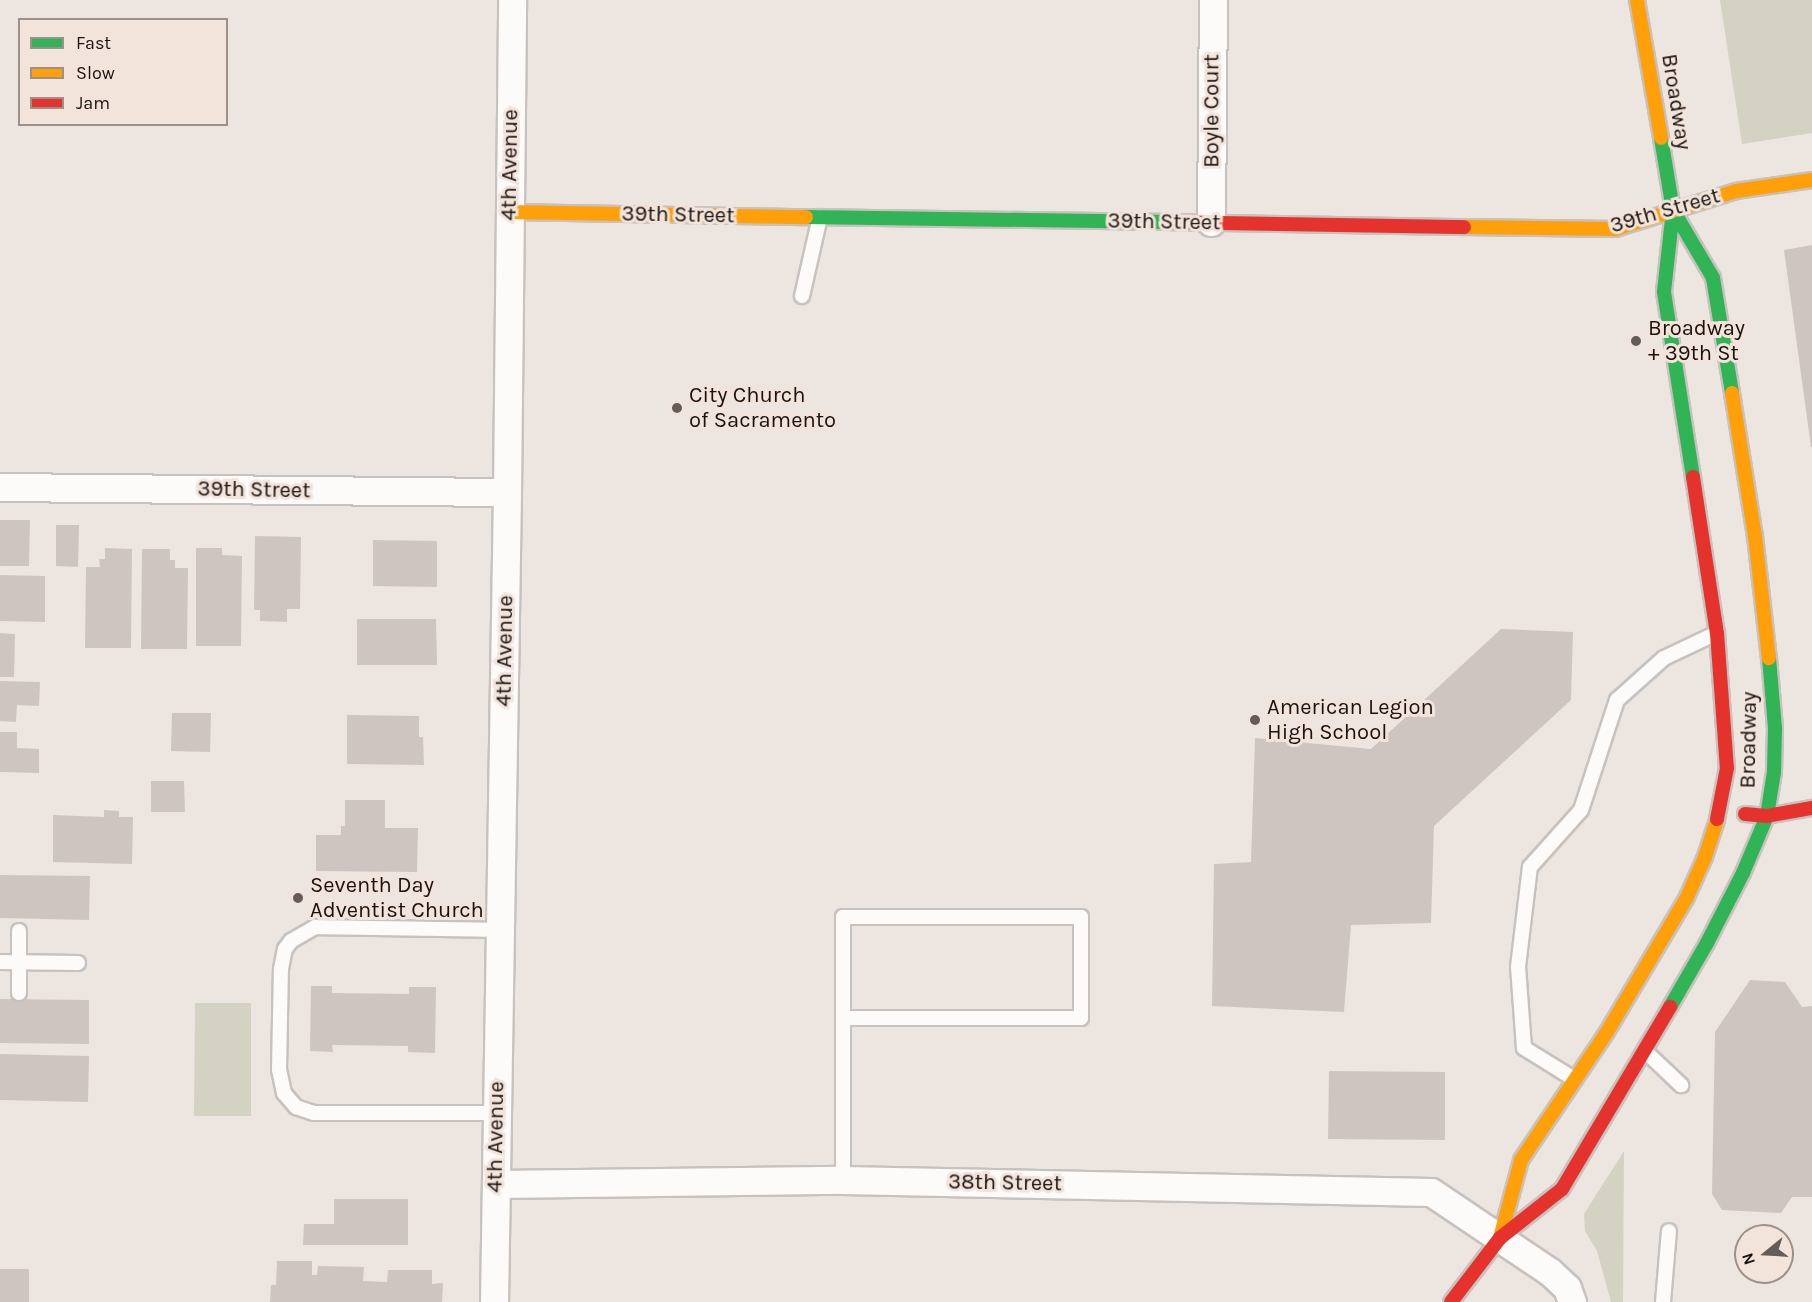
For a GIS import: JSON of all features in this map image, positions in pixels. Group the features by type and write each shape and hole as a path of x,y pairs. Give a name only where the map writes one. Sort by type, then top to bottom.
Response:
{"main road":[{"name":"Broadway","path":"1500,1238 1521,1160 1607,1032 1687,897 1705,858 1719,811 1727,768 1717,633 1664,292 1673,210 1637,0"},
{"name":"39th Street","path":"509,212 1616,229 1736,191 1812,180"},
{"name":"Broadway","path":"1451,1302 1500,1238 1562,1189 1645,1052 1725,909 1767,816 1774,772 1775,728 1766,616 1755,536 1713,279 1673,210"},
{"path":"1719,811 1767,816 1812,808"}],"street":[{"name":"4th Avenue","path":"494,1302 507,492 512,0"},
{"name":"Boyle Court","path":"1211,222 1213,0"},
{"name":"39th Street","path":"0,487 507,492"},
{"name":"38th Street","path":"496,1184 843,1180 1431,1192 1550,1272 1567,1288 1572,1302"}],"lane":[{"path":"802,296 820,217"},
{"path":"1574,1079 1524,1048 1518,967 1530,867 1581,810 1617,700 1664,658 1717,633"},
{"path":"843,1180 845,1018 843,917 1081,917 1081,1018 845,1018"},
{"path":"496,1113 314,1113 296,1107 284,1093 279,1070 281,969 285,949 291,941 315,927 500,930"},
{"path":"19,931 19,993"},
{"path":"0,962 78,963"},
{"path":"1645,1052 1682,1085"},
{"path":"1663,1302 1669,1231"}],"shaded area":[{"path":"1720,0 1812,0 1812,133 1742,144"},
{"path":"195,1003 251,1003 251,1116 194,1116"},
{"path":"1624,1151 1623,1302 1611,1302 1597,1251 1585,1231 1584,1214"}],"building":[{"path":"1812,245 1812,447 1811,447 1784,250"},
{"path":"0,520 30,520 29,566 0,566"},
{"path":"56,525 79,525 78,567 56,566"},
{"path":"255,536 301,537 300,609 287,609 287,622 260,621 260,610 254,610"},
{"path":"373,540 437,541 437,587 373,586"},
{"path":"105,548 132,549 131,648 85,648 86,567 100,567 99,559 105,559"},
{"path":"196,548 222,548 222,555 242,556 241,646 196,646"},
{"path":"142,549 170,549 170,560 175,560 175,568 188,568 187,649 141,649"},
{"path":"0,575 45,576 45,622 0,621"},
{"path":"357,619 436,619 437,665 357,665"},
{"path":"1501,629 1573,632 1571,700 1434,826 1431,923 1351,925 1344,1012 1212,1006 1214,864 1251,862 1255,738 1371,749"},
{"path":"0,633 15,634 14,677 0,677"},
{"path":"0,681 40,682 39,706 17,705 16,722 0,721"},
{"path":"172,713 211,713 210,752 171,751"},
{"path":"347,715 419,716 419,737 423,737 424,765 347,764"},
{"path":"0,732 17,732 17,748 39,749 39,773 0,772"},
{"path":"151,781 184,781 185,812 151,812"},
{"path":"345,800 385,800 385,828 418,828 417,872 316,871 316,835 341,835 341,826 345,826"},
{"path":"104,810 119,811 119,817 133,817 132,864 53,862 53,815 104,817"},
{"path":"0,875 90,876 89,920 0,918"},
{"path":"1750,980 1785,982 1802,1007 1812,1006 1812,1197 1792,1197 1781,1213 1722,1210 1712,1194 1715,1032"},
{"path":"311,986 332,986 332,993 409,994 409,987 436,987 435,1053 408,1052 408,1046 332,1045 333,1052 310,1051"},
{"path":"0,999 89,1000 89,1044 0,1043"},
{"path":"0,1054 89,1056 88,1102 0,1100"},
{"path":"1329,1071 1445,1072 1445,1140 1328,1139"},
{"path":"334,1199 408,1199 408,1245 303,1245 304,1224 334,1224"},
{"path":"277,1261 312,1261 312,1275 317,1275 318,1266 364,1267 363,1281 387,1282 388,1270 432,1270 432,1284 443,1283 442,1302 270,1302 271,1285 276,1285"},
{"path":"0,1269 29,1269 29,1302 0,1302"}],"traffic: fast":[{"path":"1661,138 1673,210 1664,292 1693,477"},
{"path":"1673,210 1713,278 1732,393"},
{"path":"806,217 1169,222"},
{"path":"1670,1007 1707,943 1743,873 1767,816 1774,772 1775,728 1769,658"}],"traffic: slow":[{"path":"1637,0 1661,138"},
{"path":"1464,227 1615,229 1736,191 1812,180"},
{"path":"509,212 806,217"},
{"path":"1732,393 1755,536 1769,658"},
{"path":"1500,1238 1521,1160 1607,1032 1687,897 1705,857 1717,819"}],"traffic: jam":[{"path":"1169,222 1464,227"},
{"path":"1693,477 1717,633 1727,768 1717,819"},
{"path":"1745,814 1767,816 1812,808"},
{"path":"1451,1302 1500,1238 1562,1189 1670,1007"}],"place":[{"name":"Broadway + 39th St","path":"1636,341"},
{"name":"City Church of Sacramento","path":"677,408"},
{"name":"American Legion High School","path":"1255,720"},
{"name":"Seventh Day Adventist Church","path":"298,898"}]}
